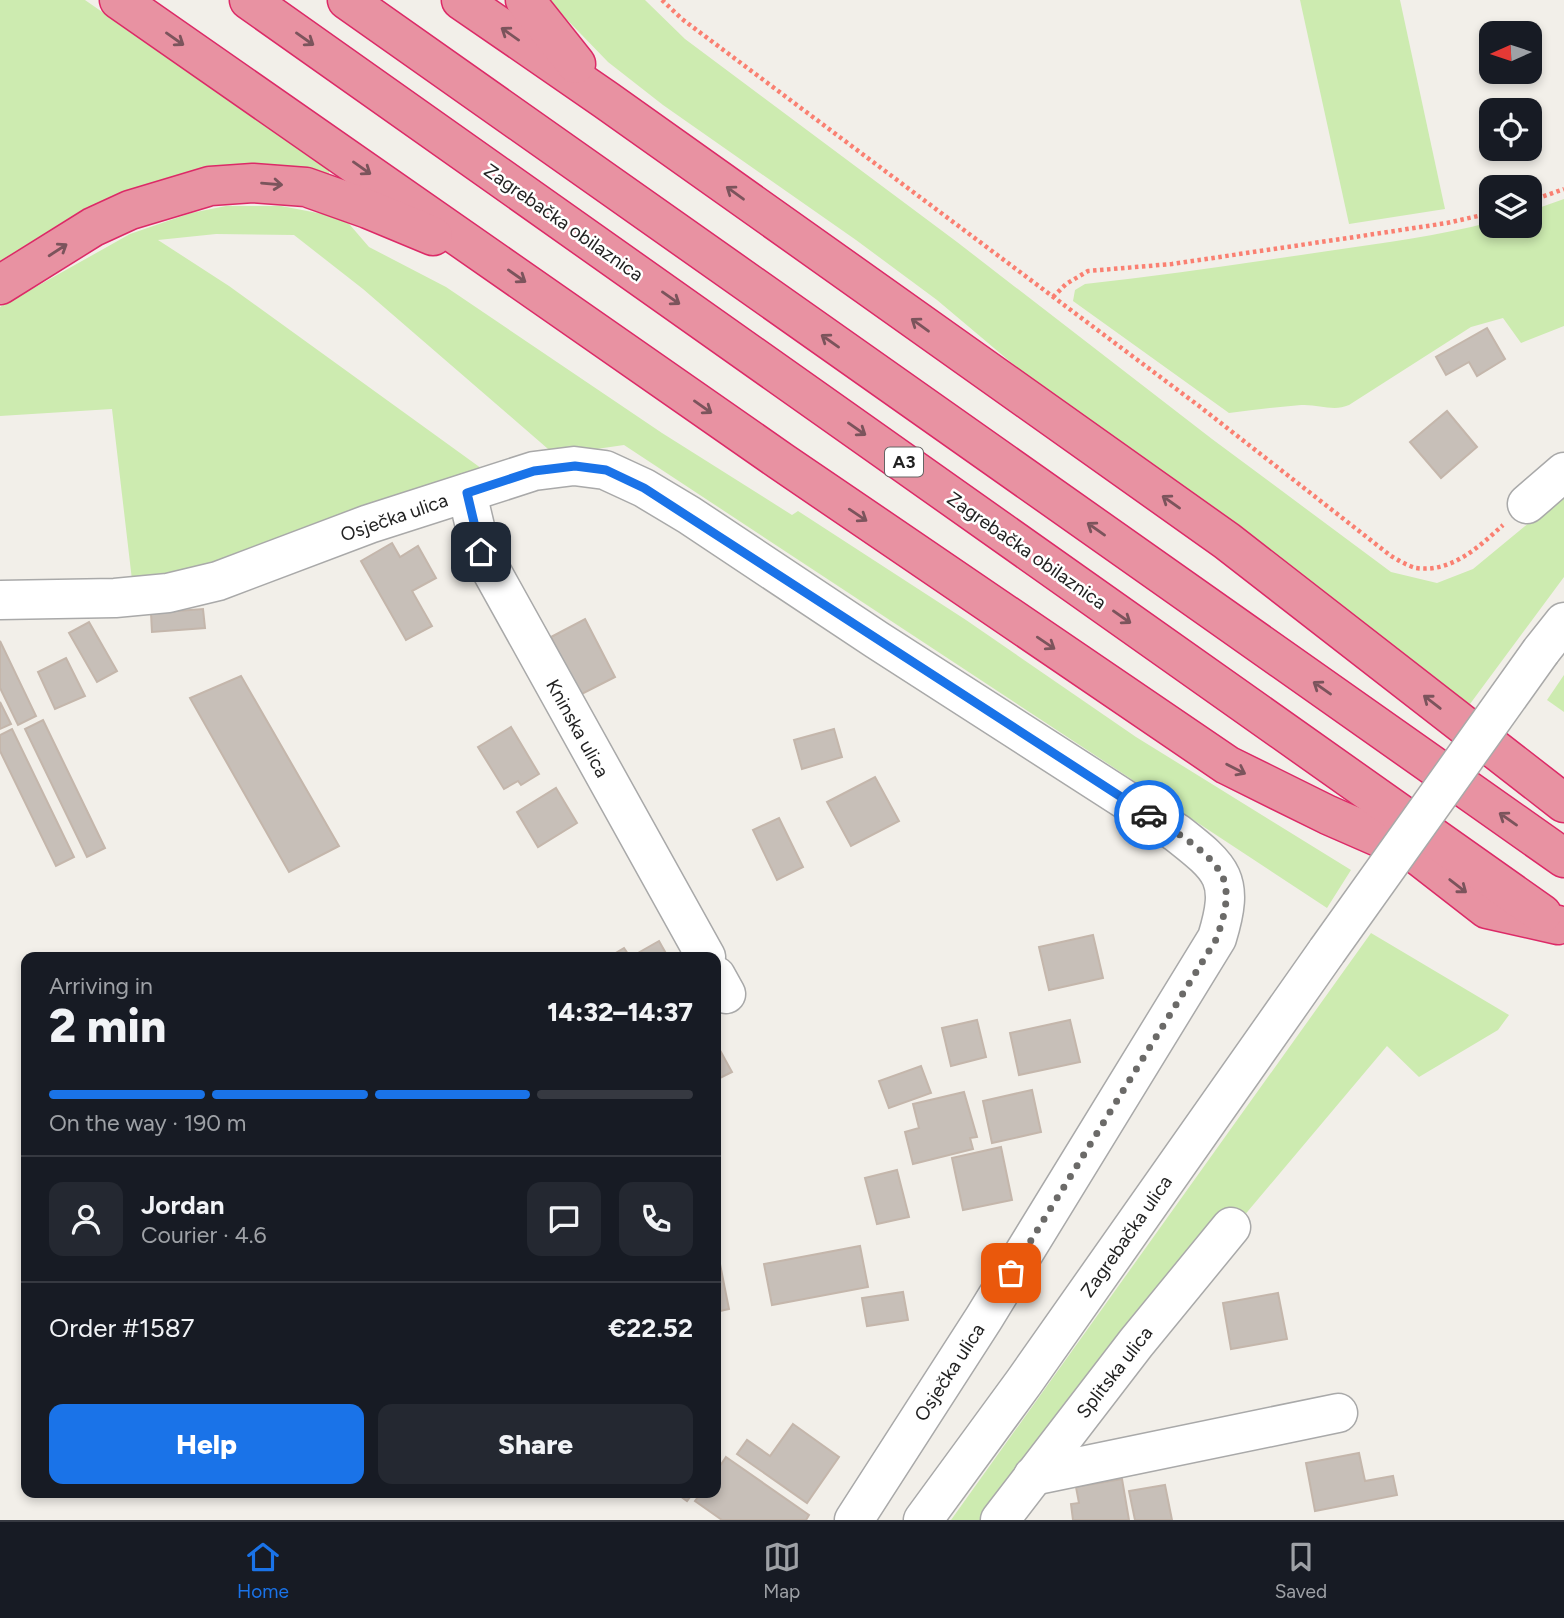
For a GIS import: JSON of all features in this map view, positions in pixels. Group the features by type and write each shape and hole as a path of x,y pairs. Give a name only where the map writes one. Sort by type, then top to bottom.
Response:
{"highway":[{"path":"119,0 782,462 1227,765 1328,815 1415,853 1487,909 1561,927"},
{"name":"Zagrebačka obilaznica","path":"249,0 1561,927"},
{"path":"347,0 1564,859"},
{"path":"461,0 1227,541 1564,803"},
{"path":"525,0 606,100"},
{"path":"0,285 93,228 130,210 210,186 253,183 306,187 368,209 428,236 461,237"}],"street":[{"name":"Osječka ulica","path":"0,600 116,598 168,593 218,580 369,524 534,471 575,466 606,470 644,488 1177,833 1217,867 1225,884 1225,912 1217,938 984,1318 854,1520"},
{"path":"1527,504 1564,472"},
{"name":"Kninska ulica","path":"467,493 481,552 702,952"},
{"name":"Zagrebačka ulica","path":"923,1520 1032,1371 1327,951 1553,637"},
{"name":"Splitska ulica","path":"1000,1520 1136,1343 1231,1227"},
{"path":"1033,1476 1338,1413"}],"path":[{"path":"662,0 682,19 1199,406 1391,556 1415,568 1438,567 1456,562 1473,551 1527,504"},
{"path":"1542,197 1564,189"},
{"path":"1053,297 1066,284 1088,271 1172,264 1447,223 1479,215"}],"green space":[{"path":"0,0 85,0 329,170 329,175 282,168 0,263"},
{"path":"548,0 645,0 685,39 1391,572 1437,583 1473,569 1564,494 1564,577 1467,708 1358,618 1039,386 937,300 663,105 608,62"},
{"path":"1300,0 1400,0 1445,209 1349,224"},
{"path":"1564,199 1564,326 1521,343 1503,318 1471,327 1343,407 1301,405 1229,413 1073,301 1075,290 1085,284 1390,242 1479,225 1479,238 1542,238 1542,207"},
{"path":"226,206 281,206 344,218 369,247 446,287 662,433 792,515 798,511 966,620 1136,737 1351,870 1327,908 624,445 555,455 363,289 294,235 216,234 158,240 229,286 485,471 216,562 132,580 112,409 0,416 0,307 130,234 191,213"},
{"path":"1564,675 1564,712 1547,700"},
{"path":"1371,933 1509,1015 1498,1030 1419,1077 1387,1046 988,1520 951,1520"}],"building":[{"path":"1487,328 1505,359 1477,376 1469,362 1446,375 1436,357"},
{"path":"1447,411 1477,447 1441,478 1410,442"},
{"path":"392,543 400,557 418,546 436,578 412,591 432,626 406,640 361,561"},
{"path":"203,609 205,628 152,632 151,613"},
{"path":"585,619 615,677 570,700 550,662 561,657 551,637"},
{"path":"89,622 117,671 97,682 69,633"},
{"path":"0,641 36,716 18,725 0,688"},
{"path":"66,658 85,696 55,709 38,672"},
{"path":"241,676 339,846 289,872 190,698"},
{"path":"0,702 11,724 0,729"},
{"path":"43,720 105,848 87,857 25,729"},
{"path":"511,727 539,774 521,785 518,781 504,789 478,747"},
{"path":"12,729 74,857 56,866 0,751 0,735"},
{"path":"834,729 842,757 802,769 794,740"},
{"path":"875,777 899,821 851,846 827,802"},
{"path":"556,788 577,823 538,847 517,812"},
{"path":"779,818 803,867 777,880 753,830"},
{"path":"1093,935 1103,978 1049,990 1039,947"},
{"path":"659,941 665,952 640,952"},
{"path":"977,1020 986,1057 951,1066 942,1028"},
{"path":"1070,1020 1080,1062 1019,1075 1010,1033"},
{"path":"721,1052 732,1072 721,1078"},
{"path":"921,1066 931,1093 889,1108 879,1081"},
{"path":"1032,1090 1041,1132 992,1143 983,1101"},
{"path":"964,1092 977,1137 970,1138 973,1149 913,1164 905,1132 919,1128 913,1104"},
{"path":"1001,1147 1012,1200 963,1210 952,1158"},
{"path":"897,1170 909,1217 877,1224 865,1178"},
{"path":"860,1246 868,1287 772,1305 764,1264"},
{"path":"721,1269 729,1309 721,1311"},
{"path":"903,1292 908,1320 867,1326 862,1298"},
{"path":"1278,1293 1287,1339 1231,1349 1223,1303"},
{"path":"793,1424 839,1457 807,1503 737,1454 747,1440 770,1456"},
{"path":"1359,1453 1365,1481 1393,1476 1397,1495 1315,1511 1306,1463"},
{"path":"726,1457 809,1515 806,1520 722,1520 695,1501 697,1498 721,1498 721,1464"},
{"path":"1122,1479 1129,1520 1073,1520 1071,1504 1079,1503 1076,1487"},
{"path":"1165,1485 1172,1520 1135,1520 1129,1491"}],"way so far":[{"path":"1011,1273 1217,938 1225,912 1225,884 1217,867 1177,833 1149,815"}],"route":[{"path":"481,552 467,493 534,471 575,466 606,470 644,488 689,515 1149,815"}]}
